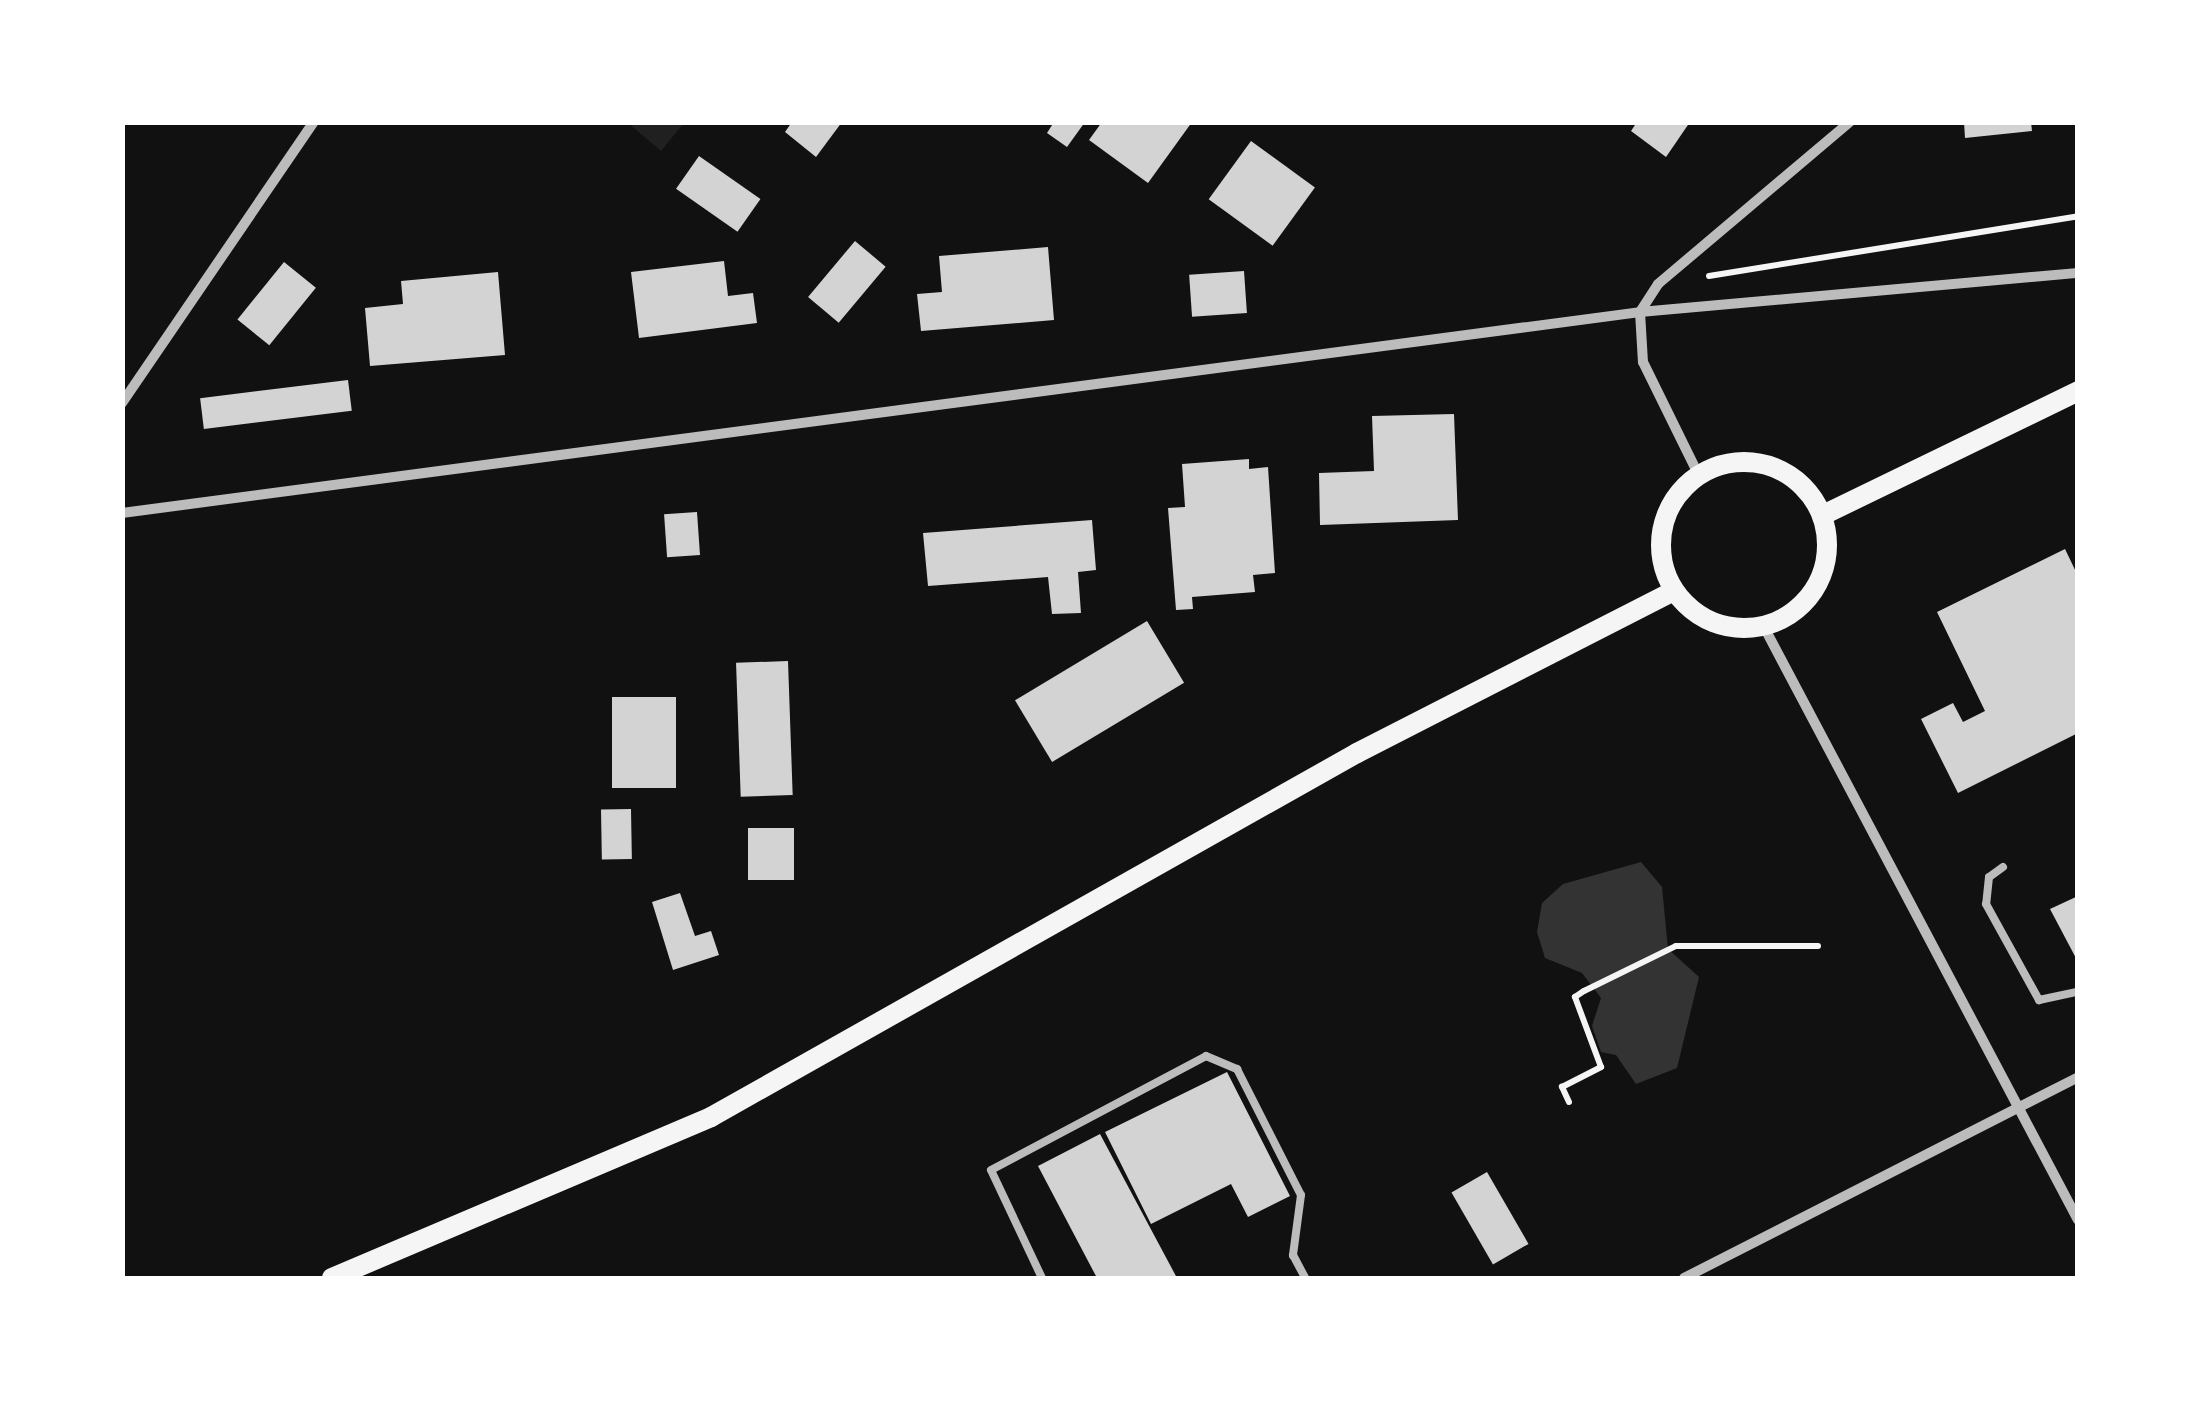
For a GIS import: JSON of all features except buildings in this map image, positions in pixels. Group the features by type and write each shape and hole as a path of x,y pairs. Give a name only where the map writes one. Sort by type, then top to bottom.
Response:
{"main road":[{"path":"1823,515 2078,391"},
{"path":"1733,461 1770,464 1803,484 1823,515 1825,570 1790,616 1764,626 1723,626 1674,591 1662,527 1698,474 1733,461"},
{"path":"332,1278 711,1118 1357,753 1674,591"}],"street":[{"path":"122,402 314,122"},
{"path":"1698,474 1642,362 1640,312 1658,284 1850,122"},
{"path":"122,514 1640,312 2078,273"},
{"path":"1764,626 2023,1105 2078,1220"},
{"path":"1684,1278 2078,1077"}],"lane":[{"path":"2003,867 1988,877 1986,904 2039,1000 2078,992"},
{"path":"1042,1278 992,1170 1206,1056 1238,1069 1301,1195 1293,1255 1304,1278"}],"path":[{"path":"1569,1102 1562,1087 1601,1067 1575,998 1584,990 1676,946 1818,946"}],"shaded area":[{"path":"628,123 684,123 661,151"},
{"path":"1641,862 1662,887 1668,949 1699,977 1677,1068 1636,1084 1616,1055 1601,1052 1592,1026 1601,998 1582,973 1545,958 1537,932 1542,903 1563,884"}]}
